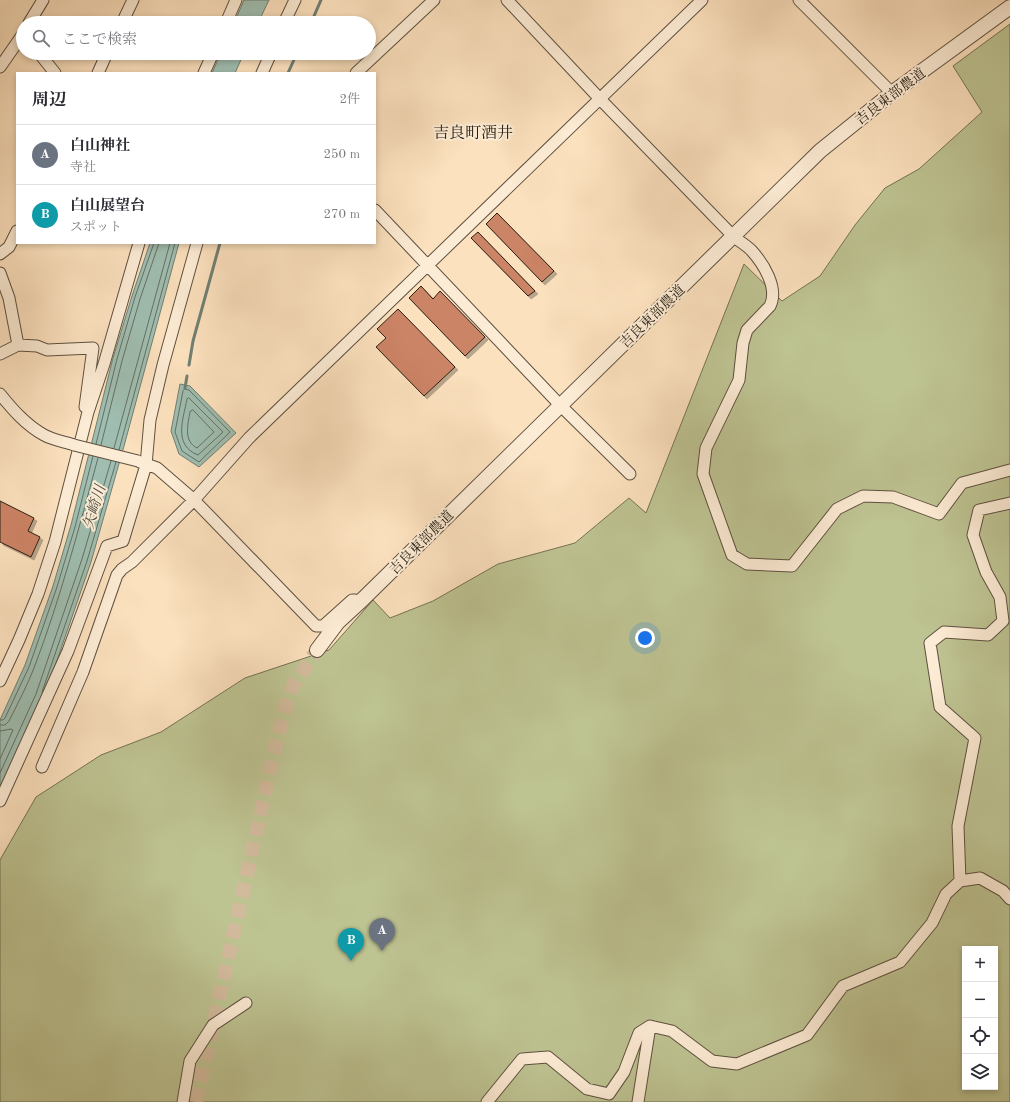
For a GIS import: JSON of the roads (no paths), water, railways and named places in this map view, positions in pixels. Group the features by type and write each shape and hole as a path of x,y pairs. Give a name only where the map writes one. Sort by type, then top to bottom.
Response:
{"street":[{"path":"34,16 43,0"},
{"path":"125,16 133,0"},
{"path":"229,16 236,0"},
{"path":"287,16 295,0"},
{"path":"376,54 434,0"},
{"path":"507,0 600,99 734,236 751,251 769,277 772,290 772,302 747,330 743,343 739,380 706,448 703,474 732,556 747,564 792,566 837,508 863,496 893,497 940,514 962,483 1010,470"},
{"path":"42,767 83,672 117,575 194,500 249,438 702,0"},
{"path":"799,0 892,93"},
{"name":"吉良東部農道","path":"317,650 338,622 820,151 892,93 1010,7"},
{"path":"0,66 16,44"},
{"path":"45,60 54,72"},
{"path":"98,72 104,60"},
{"path":"204,72 210,60"},
{"path":"262,72 268,60"},
{"path":"357,72 370,60"},
{"path":"376,211 560,405 630,474"},
{"path":"0,254 9,247 16,233"},
{"path":"0,681 38,594 55,542 88,412 104,364 139,244"},
{"path":"0,801 68,651 107,546 123,541 142,463 163,364 198,244"},
{"path":"0,273 8,298 18,345"},
{"path":"0,354 18,345 37,346 47,350 93,348 84,405 88,412"},
{"path":"0,394 26,423 45,435 74,445 157,468 194,500 316,626 323,626 352,600 363,599"},
{"path":"960,882 958,826 975,738 940,707 930,643 944,632 988,635 1003,621 1000,597 986,572 974,535 979,510 1010,503"},
{"path":"487,1102 522,1059 548,1057 587,1089 609,1094 624,1072 639,1033 650,1026 672,1031 712,1061 737,1064 807,1035 843,986 900,962 932,923 946,894 960,882 980,878 1003,891 1010,899"},
{"path":"183,1102 190,1061 197,1049 213,1025 246,1003"},
{"path":"638,1102 650,1026"}],"water":[{"path":"244,0 269,0 261,16 237,16"},
{"path":"218,60 241,60 235,72 212,72"},
{"name":"矢崎川","path":"150,244 179,244 91,562 44,698 0,794 0,720 25,665 53,586 71,525 113,358"},
{"path":"180,384 190,386 236,433 199,467 179,454 171,431"}],"waterway":[{"path":"314,16 321,0"},
{"path":"288,72 294,60"},
{"path":"189,365 193,341 220,244"},
{"path":"185,388 187,376"}],"tunnel":[{"path":"196,1102 276,744 286,706 294,684 317,650"}],"place":[{"name":"白山神社","path":"382,951"},
{"name":"白山展望台","path":"351,961"}],"district":[{"name":"吉良町酒井","path":"473,132"}]}
